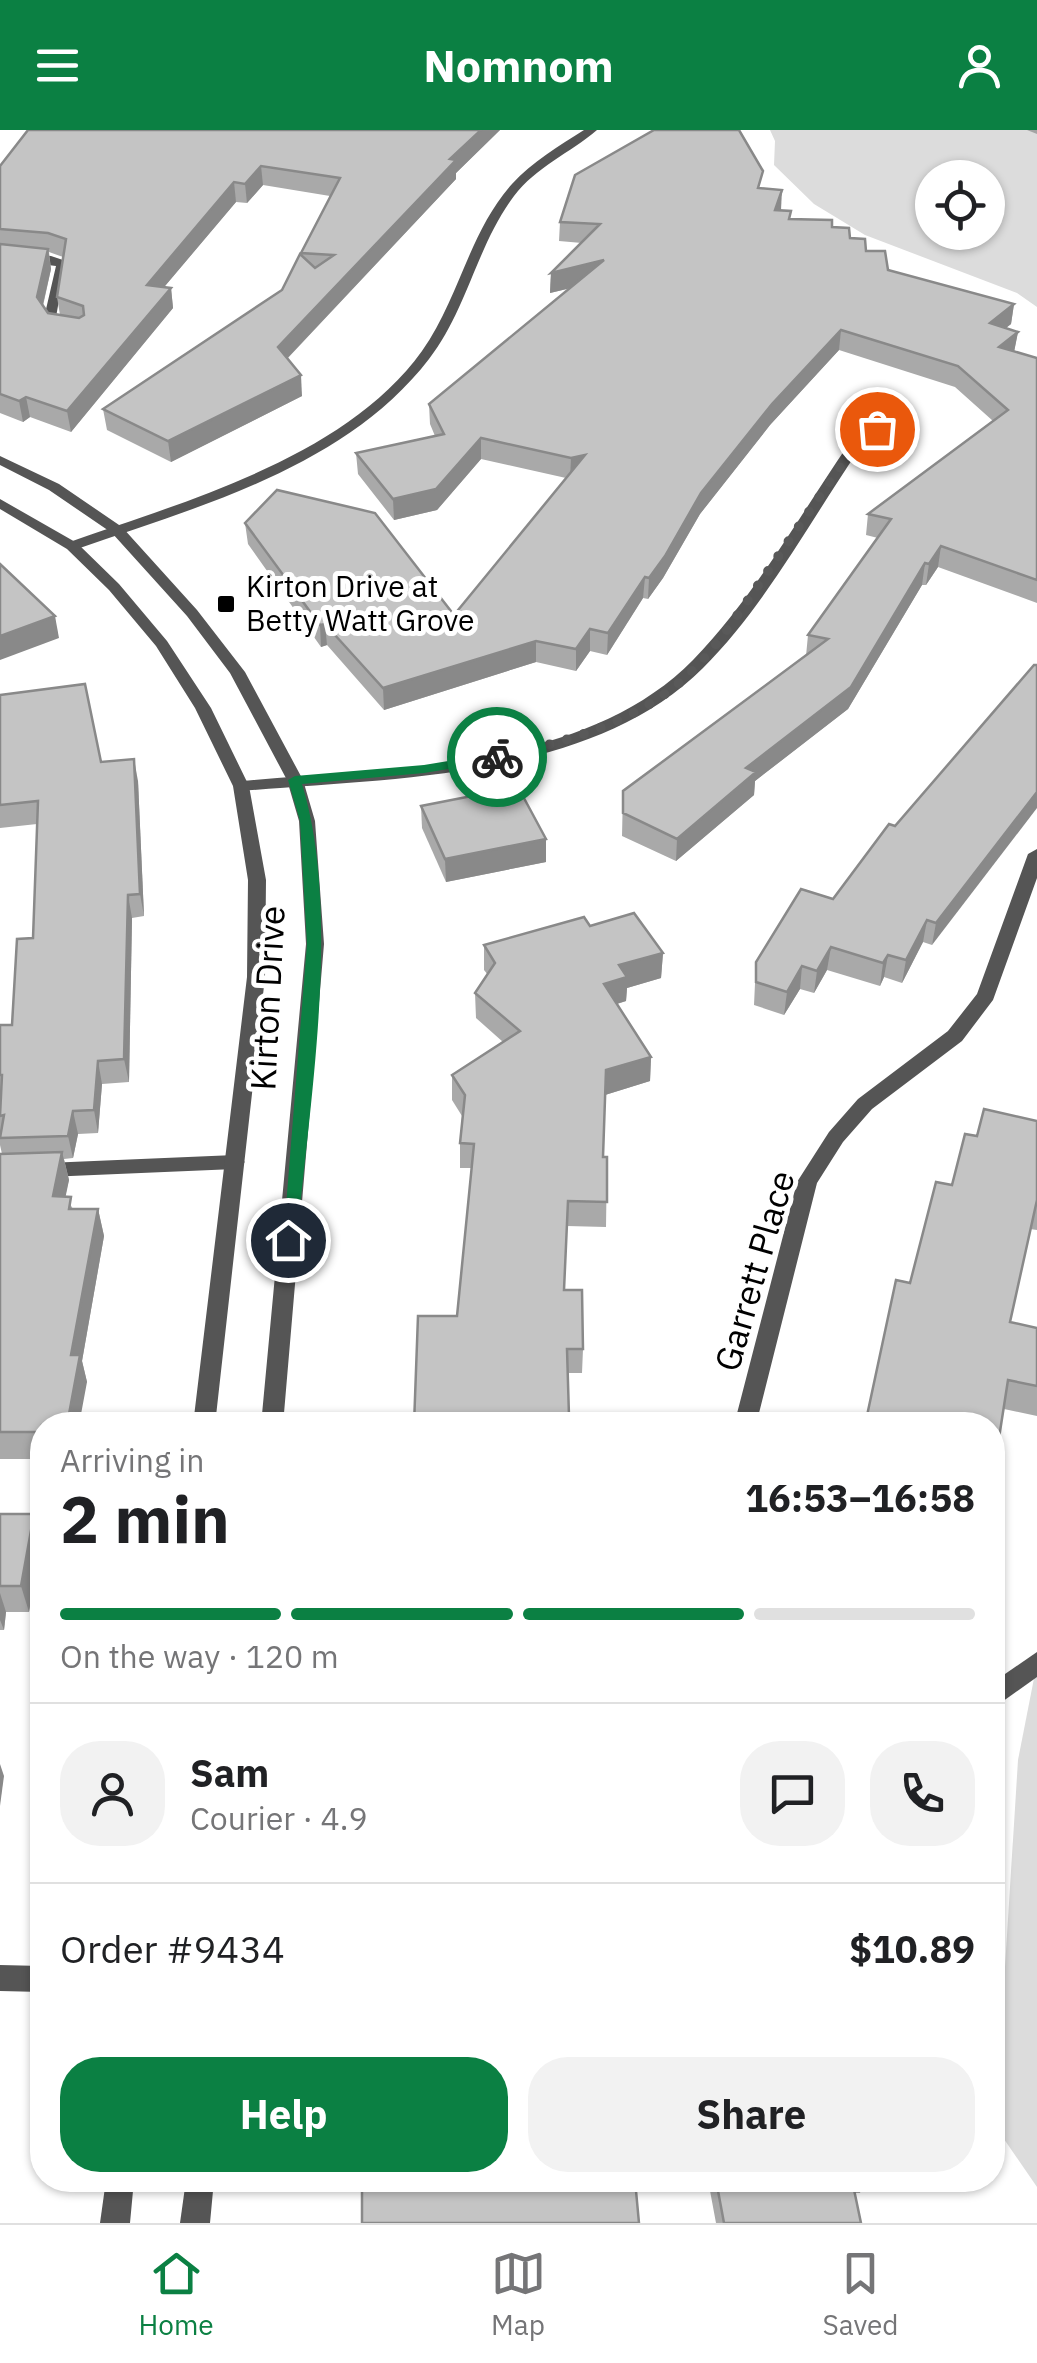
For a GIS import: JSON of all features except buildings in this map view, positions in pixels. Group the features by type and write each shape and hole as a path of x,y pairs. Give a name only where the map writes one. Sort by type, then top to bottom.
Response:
{"street":[{"path":"72,546 269,471 369,410 412,371 438,336 507,197 534,167 592,130"},
{"path":"0,254 62,264 50,318 58,328 79,332"},
{"path":"241,786 477,762 550,746 614,722 662,696 696,667 726,631 854,448 877,429 908,418"},
{"name":"Kirton Drive","path":"0,460 54,488 117,530 192,613 237,672 295,780 307,821 315,944 273,1412"},
{"name":"Kirton Drive","path":"0,503 72,546 114,587 162,644 203,708 241,786 257,880 256,977 206,1412"},
{"name":"Garrett Place","path":"749,1412 807,1182 836,1136 865,1104 955,1036 986,996 1037,854"},
{"path":"0,1172 235,1162"},
{"path":"1005,1688 1037,1663"},
{"path":"0,1978 30,1979"},
{"path":"115,2223 119,2192"},
{"path":"196,2223 199,2192"}],"shaded area":[{"path":"770,130 1037,130 1037,307 1017,293 865,235 814,204 774,165 775,141"},
{"path":"1037,1663 1037,2187 1005,2141 1005,1967 1018,1760"}],"waterway":[{"path":"1031,130 1037,132"}],"way so far":[{"path":"497,757 550,746 614,722 662,696 696,667 726,631 854,448 877,429"}],"place":[{"name":"Kirton Drive at Betty Watt Grove","path":"226,604"}],"route":[{"path":"288,1240 315,944 307,821 295,780 424,769 497,757"}]}
